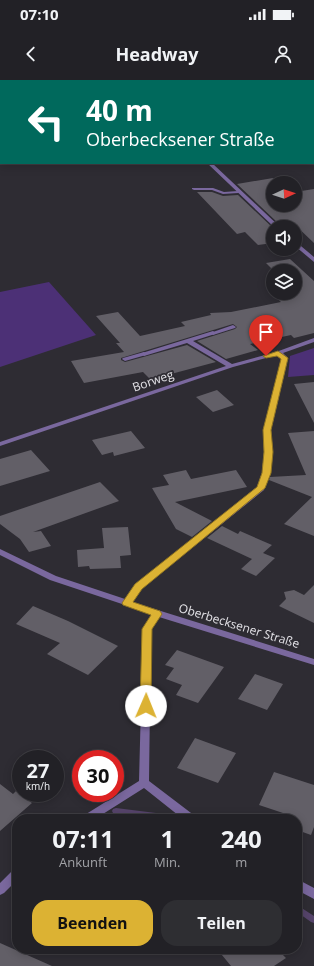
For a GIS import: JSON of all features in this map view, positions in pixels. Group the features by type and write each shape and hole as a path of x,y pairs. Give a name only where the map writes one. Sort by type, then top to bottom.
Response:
{"street":[{"path":"210,164 269,220"},
{"path":"302,249 314,260"},
{"path":"144,354 213,333"},
{"path":"188,340 230,366"},
{"name":"Borweg","path":"0,444 230,366 278,353 314,340"},
{"path":"127,603 138,587 261,488 266,473 268,452 267,430 284,358 278,353"},
{"name":"Oberbecksener Straße","path":"0,552 52,578 157,614 314,662"},
{"path":"144,783 147,629 157,614"},
{"path":"95,814 144,783"},
{"path":"144,783 185,814"},
{"path":"0,890 12,878"},
{"path":"302,887 314,894"}],"lane":[{"path":"194,189 214,189 223,193 238,192"},
{"path":"213,333 233,327"},
{"path":"125,359 144,354"}],"shaded area":[{"path":"49,282 96,335 0,367 0,292"},
{"path":"314,348 314,375 288,377 290,356"}],"building":[{"path":"266,179 266,212 237,184"},
{"path":"314,189 314,243 302,232 302,220 275,220 266,212 302,212 302,191"},
{"path":"197,192 212,192 223,196 238,195 266,221 266,244 258,245 245,232 237,234"},
{"path":"290,259 295,264 267,264 266,263"},
{"path":"302,270 314,281 314,333 294,338 291,335 250,344 258,350 226,359 197,341 235,329 237,327 233,324 121,358 121,360 125,362 187,345 216,362 171,374 173,376 152,381 143,372 84,383 71,361 124,352 116,343 120,343 96,316 118,312 140,336 185,326 181,322 211,315 210,313 231,312 281,302 279,300 302,300"},
{"path":"314,382 314,423 294,384"},
{"path":"217,390 234,405 213,412 196,397"},
{"path":"131,431 145,448 114,456 113,452 102,455 92,440"},
{"path":"314,431 314,536 284,524 312,497 269,480 270,477 306,475 288,433"},
{"path":"31,450 50,471 0,486 0,459"},
{"path":"186,470 191,479 236,470 247,487 175,502 212,521 192,537 176,529 152,488 169,485 163,475"},
{"path":"100,482 119,501 33,532 41,531 51,546 29,552 20,539 0,524 0,516"},
{"path":"222,526 238,534 240,531 272,545 263,553 275,558 256,576 241,569 252,559 207,538"},
{"path":"128,527 131,555 120,556 121,568 90,569 89,566 78,567 77,550 104,548 102,528"},
{"path":"314,585 314,623 279,606 286,599 284,592 294,590 304,595"},
{"path":"33,606 68,621 118,646 88,675 47,654 60,643 16,624"},
{"path":"177,650 224,667 198,703 176,695 182,685 166,679 174,668 165,665"},
{"path":"255,674 283,684 267,710 238,699"},
{"path":"195,738 236,753 218,783 177,768"},
{"path":"274,772 314,785 314,827 311,835 302,832 302,814 286,814 259,805"},
{"path":"0,784 12,793 12,802 32,803 19,814 12,814 12,820 0,831"},
{"path":"0,943 12,948 12,954 25,954 52,966 0,966"},
{"path":"221,954 282,954 286,958 274,966 231,966"}],"waterway":[{"path":"116,811 140,814"},
{"path":"302,912 314,920"}],"route":[{"path":"146,706 147,629 157,614 127,603 138,587 261,488 266,473 268,452 267,430 284,358 278,353 266,356"}]}
